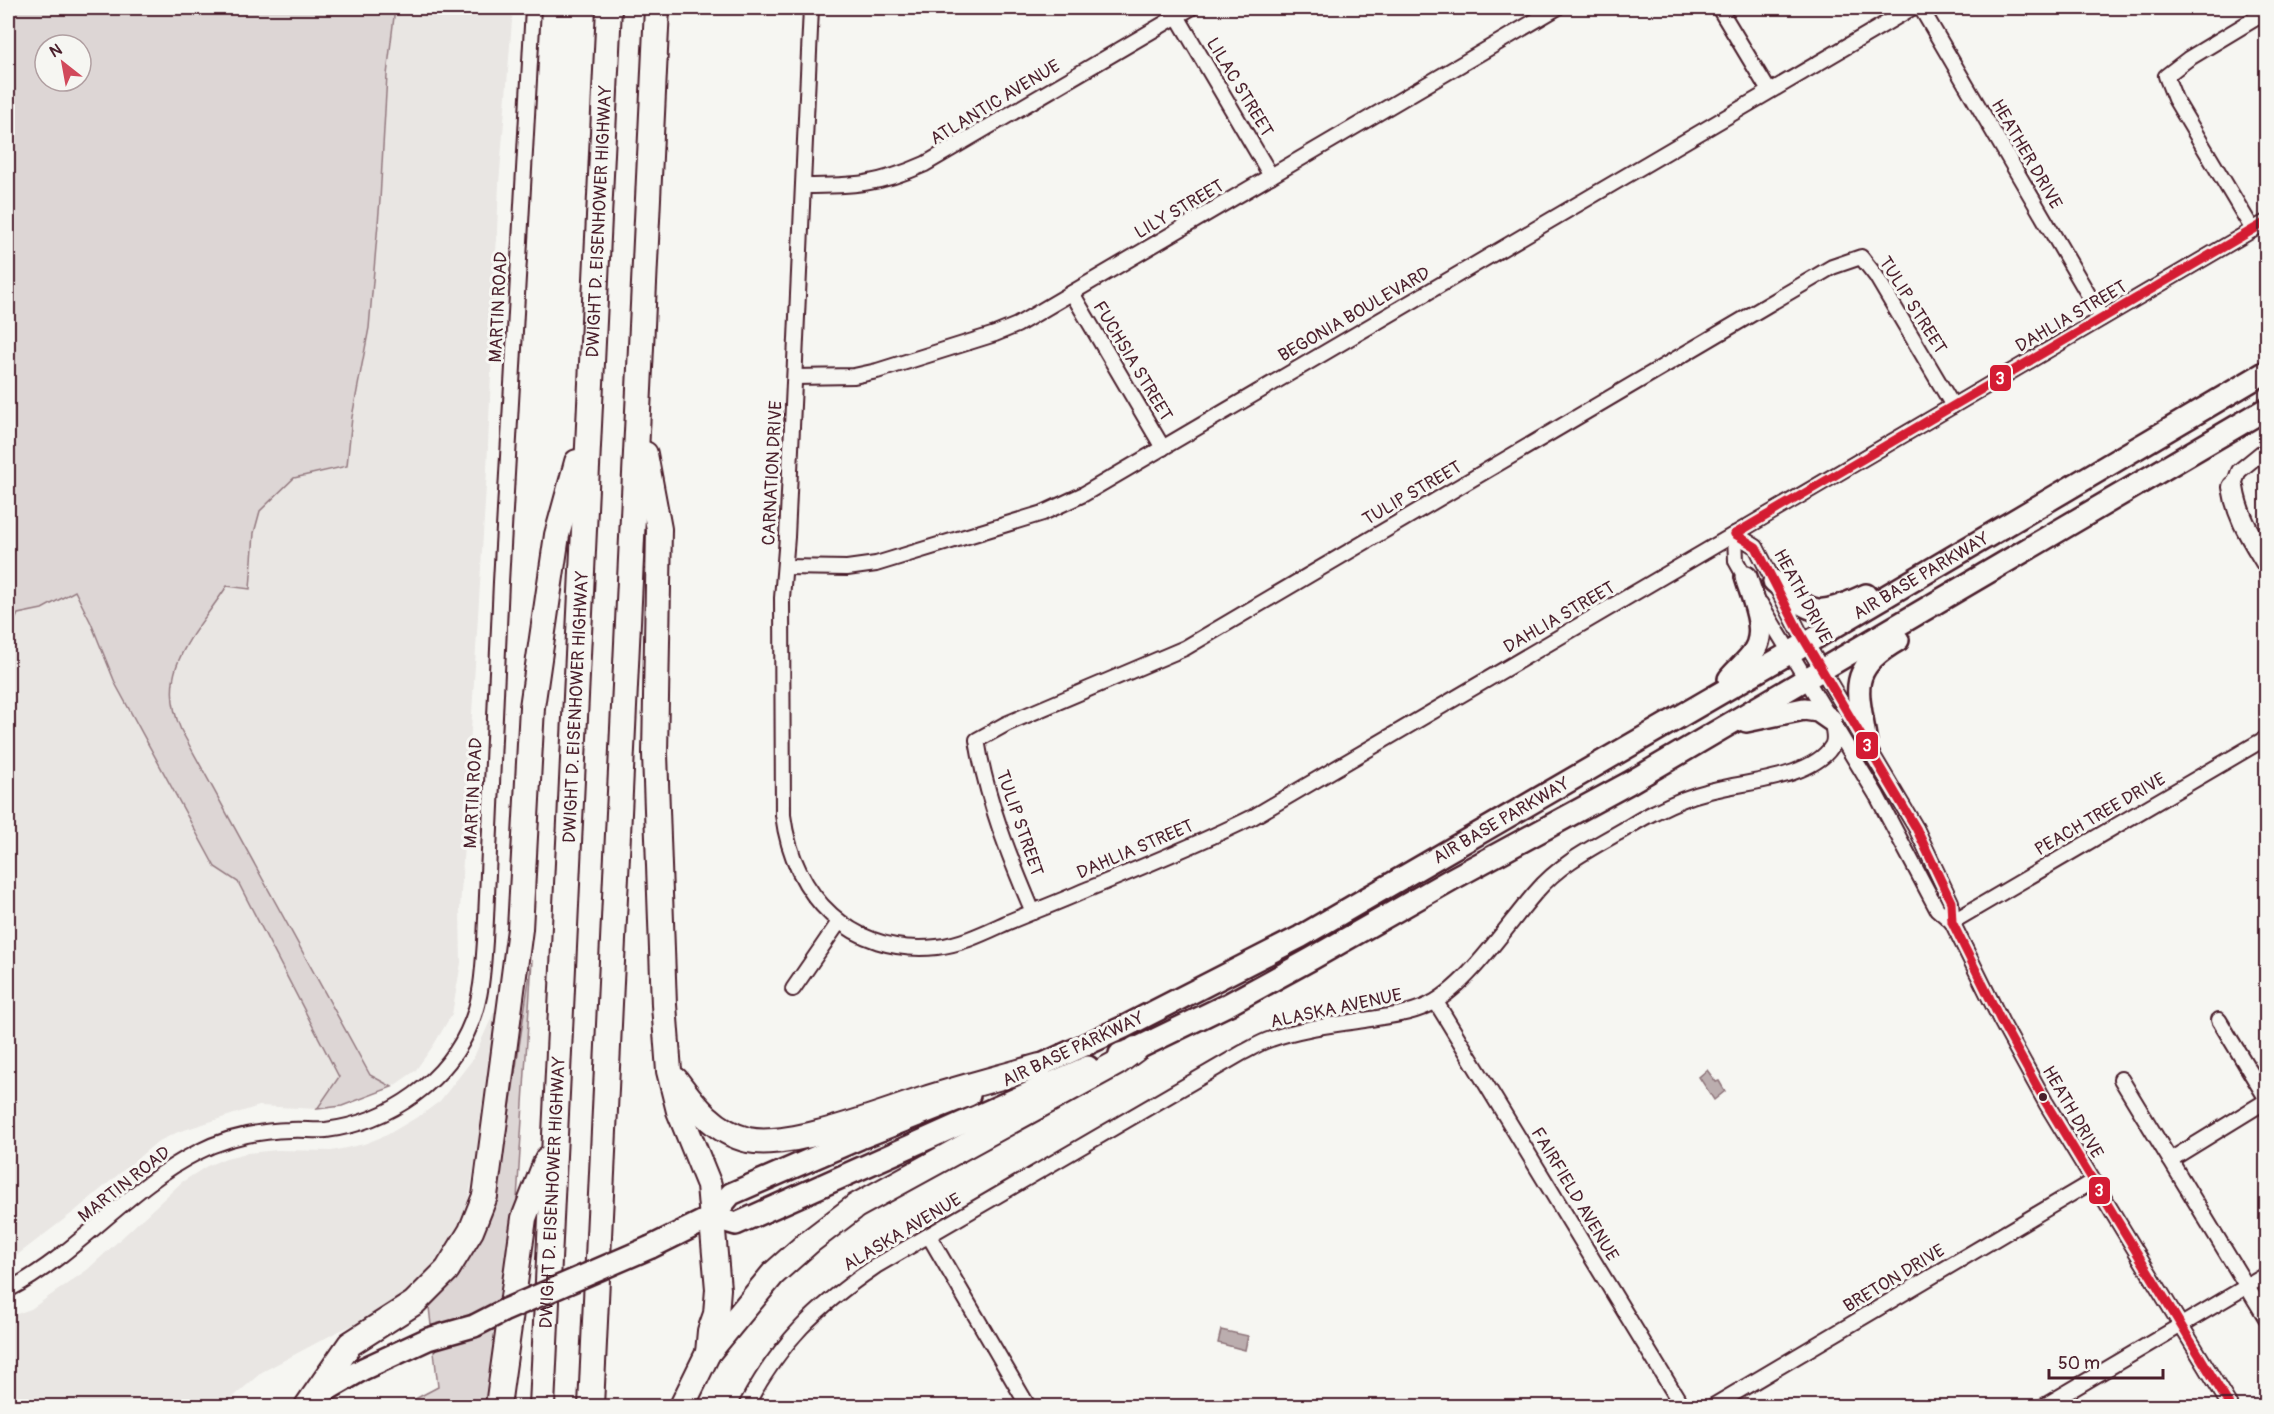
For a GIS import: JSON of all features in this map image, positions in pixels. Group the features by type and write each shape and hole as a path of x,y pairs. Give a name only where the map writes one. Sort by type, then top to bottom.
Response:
{"highway":[{"name":"DWIGHT D. EISENHOWER HIGHWAY","path":"542,1407 609,8"},
{"path":"591,1407 657,8"},
{"path":"638,412 659,529 654,754 658,886 669,1071 679,1111 709,1185 718,1289 716,1314 710,1331 708,1353"},
{"path":"306,1404 350,1344 414,1302 447,1270 471,1231 485,1196 520,929 532,707 557,535 589,416"},
{"path":"682,1407 708,1353 773,1274 809,1242 856,1206 1117,1063 1136,1049"},
{"path":"669,1071 699,1110 714,1124 732,1134 765,1142 801,1137 1040,1066"},
{"path":"498,1407 524,1218 555,1140"}],"main road":[{"name":"AIR BASE PARKWAY","path":"306,1404 363,1369 428,1339 474,1326 505,1310 651,1247 712,1217 731,1194 860,1138 1040,1066 1163,1007 1300,937 1798,648 2266,372"},
{"name":"AIR BASE PARKWAY","path":"712,1217 736,1224 1114,1056 1136,1049 1228,1004 1629,783 2266,409"},
{"path":"1866,744 1857,692 1864,670 1872,659 1882,649 1961,603 2026,551"},
{"path":"1774,581 1796,602 1819,611 1843,606 1875,591 1920,576"},
{"path":"1712,697 1756,649 1760,636 1746,578"},
{"path":"1728,725 1804,709 1818,711 1831,720"}],"street":[{"name":"MARTIN ROAD","path":"8,1290 52,1263 161,1174 200,1150 224,1141 263,1132 324,1130 350,1126 380,1116 407,1101 430,1083 449,1061 472,1020 482,977 485,940 533,8"},
{"name":"CARNATION DRIVE","path":"811,8 795,377 782,598 783,815 786,840 794,863 806,886 839,922"},
{"name":"ATLANTIC AVENUE","path":"803,186 855,185 899,176 925,164 1191,8"},
{"name":"LILY STREET","path":"795,377 854,376 995,334 1017,325 1557,8"},
{"path":"1719,8 1769,91"},
{"name":"BEGONIA BOULEVARD","path":"785,567 847,568 876,564 1043,513 1084,495 1912,8"},
{"name":"HEATHER DRIVE","path":"1921,8 2102,318"},
{"path":"2253,230 2175,99 2166,75 2188,59 2266,12"},
{"name":"LILAC STREET","path":"1177,16 1271,176"},
{"name":"DAHLIA STREET","path":"839,922 860,934 905,947 938,947 968,940 1253,817 2266,222"},
{"name":"TULIP STREET","path":"1033,912 991,807 977,740 1006,724 1185,648 1832,267 1861,257 1876,276 1953,406"},
{"name":"FUCHSIA STREET","path":"1072,293 1163,448"},
{"path":"2266,449 2240,471 2233,487 2235,505 2243,524 2266,562"},
{"name":"HEATH DRIVE","path":"1735,534 1736,561 1746,578 1866,744 1925,846 1951,902 1952,922"},
{"name":"HEATH DRIVE","path":"1735,534 1756,547 1774,581 1798,648 1814,674 1831,720 1900,837 1937,909 1952,922 2001,1021 2046,1103 2230,1407"},
{"name":"ALASKA AVENUE","path":"746,1407 761,1378 782,1348 809,1317 860,1277 1242,1053 1270,1039 1315,1028 1398,1014 1436,1002 1454,987 1482,957 1554,873 1570,861 1654,812 1683,800 1704,792 1781,776 1806,766 1823,756 1833,745 1834,734 1831,720"},
{"name":"PEACH TREE DRIVE","path":"1952,922 2266,738"},
{"path":"793,989 839,922"},
{"name":"FAIRFIELD AVENUE","path":"1436,1002 1682,1407"},
{"path":"2170,1160 2266,1100 2218,1020"},
{"path":"2121,1079 2266,1318"},
{"name":"BRETON DRIVE","path":"1713,1407 2093,1181"},
{"path":"929,1236 1028,1407"},
{"path":"2044,1407 2266,1275"}],"shaded area":[{"path":"8,8 395,8 387,75 380,200 369,328 352,417 347,466 294,478 260,511 254,533 250,589 227,586 191,637 175,671 172,689 174,708 181,730 370,1075 392,1087 342,1106 317,1109 339,1077 238,882 215,867 116,685 91,623 75,591 42,609 18,614 8,635"},
{"path":"395,8 513,8 499,184 487,470 460,909 461,963 452,1014 415,1071 392,1087 370,1076 181,730 172,711 171,686 178,659 227,586 250,589 254,533 260,511 294,478 347,466 352,417 369,328 380,200 387,75"},
{"path":"75,590 116,685 215,867 238,882 339,1077 317,1109 259,1106 178,1132 157,1142 75,1211 8,1262 8,635 18,614 42,609"},
{"path":"532,960 504,1406 402,1406 438,1387 429,1307 460,1274 496,1201"},
{"path":"498,1003 468,1200 459,1224 440,1254 417,1283 377,1314 335,1333 262,1372 223,1406 8,1406 8,1317 31,1309 87,1270 182,1182 207,1166 247,1153 277,1150 332,1151 364,1144 387,1135 424,1113 440,1101 473,1059"},
{"path":"1707,1070 1716,1082 1719,1081 1725,1091 1714,1100 1699,1077"},
{"path":"1221,1330 1248,1336 1245,1350 1218,1343"}],"transit line":[{"name":"3","path":"1735,534 2266,222"},
{"name":"3","path":"1735,534 1756,547 1799,631 1916,828 1951,902 1952,922 2001,1021 2046,1103 2230,1406"}]}
